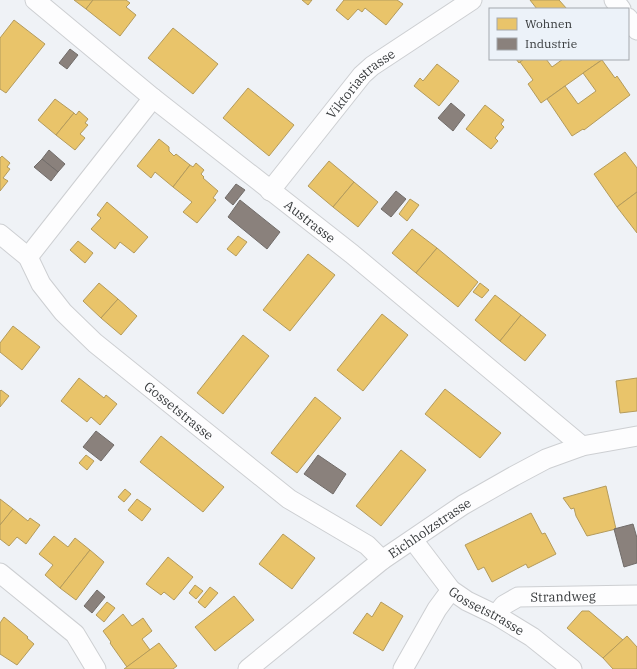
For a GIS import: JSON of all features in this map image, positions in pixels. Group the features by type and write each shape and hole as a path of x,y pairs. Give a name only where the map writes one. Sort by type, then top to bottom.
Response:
{"street":[{"name":"Austrasse","path":"35,0 153,98 352,254 582,446"},
{"name":"Viktoriastrasse","path":"270,191 362,76 372,66 472,0"},
{"path":"614,0 620,8"},
{"path":"629,19 637,30"},
{"path":"28,257 153,98"},
{"name":"Gossetstrasse","path":"0,234 28,257 41,284 64,312 95,343 289,498 366,545 382,560"},
{"name":"Eichholzstrasse","path":"248,669 382,560 463,506 546,459 582,446 637,436"},
{"name":"Gossetstrasse","path":"413,540 435,571 451,590 466,601 496,615 532,638 572,669"},
{"path":"0,572 75,634 96,669"},
{"path":"403,669 437,609 451,590"},
{"name":"Strandweg","path":"496,615 504,605 518,597 637,595"}],"building: Wohnen":[{"path":"74,0 93,0 86,9"},
{"path":"93,0 126,0 130,3 126,7 136,15 120,36 86,9"},
{"path":"302,0 312,0 308,5"},
{"path":"344,0 397,0 403,4 386,25 365,8 362,12 358,9 348,20 336,10"},
{"path":"530,0 559,0 566,8 536,8"},
{"path":"14,20 45,44 6,93 0,89 0,38"},
{"path":"173,28 218,64 193,94 148,58"},
{"path":"523,60 547,60 552,67 562,60 602,60 541,103 528,84 533,80 520,62"},
{"path":"602,60 615,78 617,76 630,95 584,130 583,129 572,136 547,99 565,86 578,104 596,91 583,73"},
{"path":"437,64 459,81 439,106 414,86 420,78 423,81"},
{"path":"248,88 294,125 269,156 223,118"},
{"path":"55,99 74,113 56,135 38,120"},
{"path":"485,105 504,120 501,124 504,127 495,138 498,141 491,149 466,129"},
{"path":"79,111 88,119 85,123 88,125 80,134 85,138 75,150 56,135 74,113 76,115"},
{"path":"159,139 169,147 169,151 174,156 176,154 190,165 173,187 155,172 151,178 137,166"},
{"path":"625,152 637,168 637,192 617,207 594,174"},
{"path":"2,156 10,163 7,167 10,169 3,178 8,181 0,191 0,158"},
{"path":"329,161 354,182 333,207 308,186"},
{"path":"196,163 204,170 201,174 204,177 203,178 218,191 213,198 216,200 197,223 183,212 192,202 173,187 190,165 193,167"},
{"path":"354,182 378,202 358,227 333,207"},
{"path":"637,192 637,233 617,207"},
{"path":"410,199 419,205 407,221 399,214"},
{"path":"107,202 148,237 134,253 120,242 115,249 91,229 101,218 97,215"},
{"path":"412,229 437,248 416,273 392,253"},
{"path":"238,236 247,242 236,256 227,249"},
{"path":"78,241 93,253 85,263 70,250"},
{"path":"437,248 478,282 458,307 416,273"},
{"path":"308,254 335,275 290,331 263,310"},
{"path":"99,283 118,299 101,318 83,301"},
{"path":"480,283 489,290 482,298 473,292"},
{"path":"495,295 521,315 500,341 475,320"},
{"path":"118,299 137,316 121,335 101,318"},
{"path":"382,314 408,335 363,391 337,370"},
{"path":"521,315 546,335 525,361 500,341"},
{"path":"13,326 40,347 22,370 0,352 0,343"},
{"path":"243,335 269,356 223,414 197,393"},
{"path":"79,378 104,398 106,395 117,404 100,425 91,417 87,422 61,401"},
{"path":"637,378 637,411 620,413 616,381"},
{"path":"445,389 501,433 480,458 425,414"},
{"path":"1,390 9,396 0,407 0,391"},
{"path":"315,397 341,418 297,473 271,453"},
{"path":"161,436 224,487 203,512 140,462"},
{"path":"401,450 426,470 381,526 356,506"},
{"path":"86,455 94,461 87,470 79,463"},
{"path":"606,486 616,529 587,536 576,516 574,508 571,509 563,498"},
{"path":"125,489 131,494 124,502 118,497"},
{"path":"0,499 13,509 0,525"},
{"path":"137,499 151,509 142,521 128,510"},
{"path":"13,509 28,521 30,518 40,525 26,544 17,537 9,546 0,539 0,525"},
{"path":"531,513 542,534 545,533 556,554 528,568 526,564 492,582 484,567 478,570 465,545"},
{"path":"283,534 315,558 292,589 259,564"},
{"path":"54,536 68,547 75,538 90,550 60,588 45,575 53,565 39,554"},
{"path":"90,550 104,562 76,600 60,588"},
{"path":"168,557 193,577 174,600 164,592 161,595 146,584"},
{"path":"195,585 203,591 196,599 189,593"},
{"path":"210,587 218,593 205,608 198,602"},
{"path":"234,596 254,620 215,651 195,627"},
{"path":"107,602 115,608 104,622 96,615"},
{"path":"381,602 403,616 383,651 353,633 367,613 372,617"},
{"path":"582,611 589,611 623,640 603,658 567,628"},
{"path":"123,614 132,626 143,618 152,631 142,639 150,650 127,667 103,631"},
{"path":"4,617 34,644 17,665 0,654 0,623"},
{"path":"627,636 637,647 637,669 613,669 603,658"},
{"path":"159,643 177,666 173,669 124,669"}],"building: Industrie":[{"path":"70,49 78,55 67,69 59,63"},
{"path":"451,103 465,115 453,131 438,118"},
{"path":"49,150 65,164 58,172 42,159"},
{"path":"42,159 58,172 51,181 34,167"},
{"path":"236,184 245,190 233,205 225,198"},
{"path":"396,191 406,199 391,217 381,209"},
{"path":"240,200 280,232 267,249 228,217"},
{"path":"96,431 114,445 101,461 83,447"},
{"path":"318,455 346,474 333,494 304,474"},
{"path":"633,524 637,538 637,563 624,567 614,529"},
{"path":"97,590 105,597 92,613 84,606"}]}
